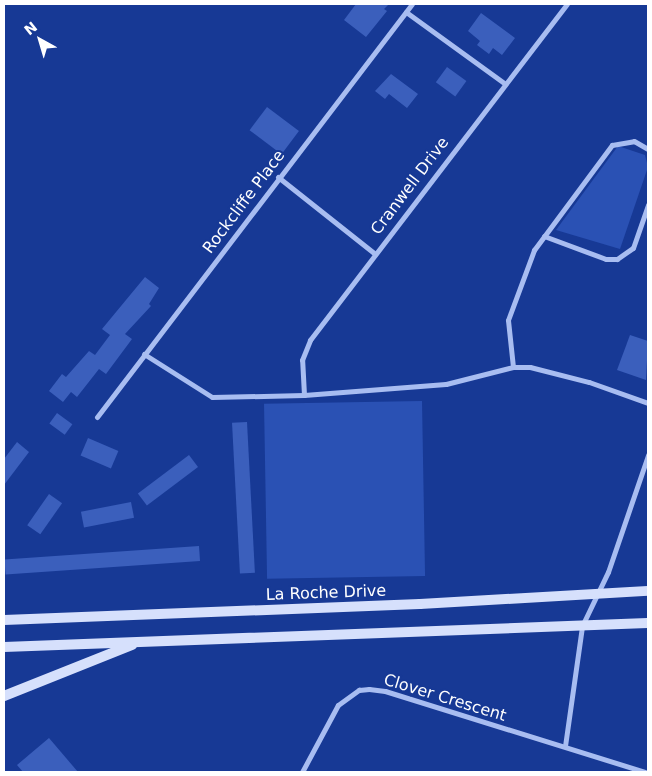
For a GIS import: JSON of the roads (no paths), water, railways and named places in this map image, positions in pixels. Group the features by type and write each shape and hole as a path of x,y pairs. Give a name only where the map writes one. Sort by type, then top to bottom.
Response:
{"street":[{"name":"Rockcliffe Place","path":"97,417 278,177 412,4"},
{"name":"Cranwell Drive","path":"304,395 300,376 305,349 504,83 567,4"},
{"path":"406,12 504,83"},
{"path":"513,367 508,320 525,266 544,236 612,145 634,141 648,149"},
{"path":"278,177 376,254"},
{"path":"544,236 606,258 617,259 633,248 648,204"},
{"path":"144,354 212,397 304,395 446,384 513,367 547,370 648,403"},
{"path":"565,746 582,626 608,572 648,455"},
{"name":"La Roche Drive","path":"4,620 420,604 598,592 648,591"},
{"path":"4,647 648,623"},
{"path":"4,696 140,642"},
{"name":"Clover Crescent","path":"302,772 338,705 359,690 368,689 385,691 645,772"}]}
